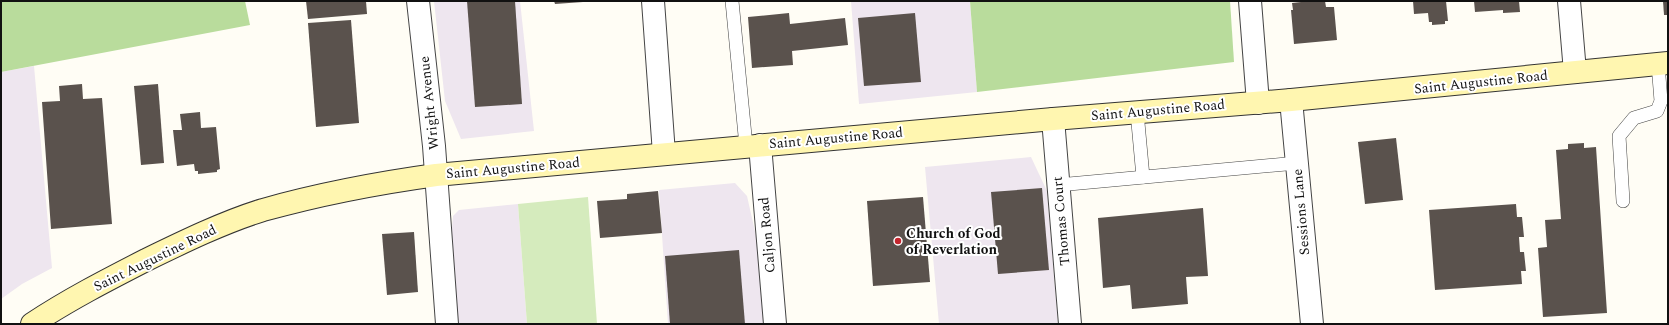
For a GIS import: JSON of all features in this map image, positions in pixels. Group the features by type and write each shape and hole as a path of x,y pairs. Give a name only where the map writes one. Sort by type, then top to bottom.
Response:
{"main road":[{"name":"Saint Augustine Road","path":"32,324 100,284 187,240 262,211 322,194 390,182 436,175 1053,119 1291,100 1663,64"}],"street":[{"name":"Wright Avenue","path":"418,1 436,175 447,324"},
{"path":"653,1 664,154"},
{"path":"1250,1 1258,102"},
{"path":"1569,1 1575,72"},
{"name":"Sessions Lane","path":"1291,100 1312,324"},
{"name":"Thomas Court","path":"1053,119 1070,324"},
{"name":"Caljon Road","path":"753,146 774,324"}],"lane":[{"path":"732,1 753,146"},
{"path":"1623,201 1619,136 1634,118 1657,111 1661,101 1663,64"},
{"path":"1137,112 1144,177"},
{"path":"1058,185 1297,163"}],"shaded area":[{"path":"434,1 520,1 534,131 461,139 445,101"},
{"path":"851,1 970,1 977,92 859,104"},
{"path":"34,66 52,268 22,284 1,299 1,72"},
{"path":"1031,157 1047,191 1058,324 939,324 925,167"},
{"path":"735,183 747,196 756,236 765,324 668,324 659,190"},
{"path":"518,204 527,324 456,324 451,240 453,216 459,210"}],"green space":[{"path":"1,1 245,1 250,25 1,72"},
{"path":"970,1 1230,1 1234,62 977,92"},
{"path":"588,197 597,324 527,324 518,204"}],"building":[{"path":"306,1 366,1 367,14 308,19"},
{"path":"467,1 515,1 522,104 475,107"},
{"path":"554,1 583,1 583,2 555,4"},
{"path":"1325,1 1326,7 1334,7 1337,40 1294,44 1291,10 1293,10 1292,3"},
{"path":"1413,1 1446,1 1448,21 1445,21 1445,24 1432,25 1432,22 1429,22 1428,13 1414,14"},
{"path":"1474,1 1519,1 1520,12 1503,13 1503,10 1475,12"},
{"path":"1663,1 1668,1 1668,15 1664,15"},
{"path":"789,13 790,24 845,18 848,45 792,51 793,65 752,68 748,17"},
{"path":"915,13 921,82 864,86 858,18"},
{"path":"351,20 359,123 316,127 308,23"},
{"path":"82,84 83,99 102,98 112,224 51,229 42,102 60,101 59,86"},
{"path":"158,84 164,163 141,165 134,86"},
{"path":"200,112 201,128 216,127 220,169 217,170 217,172 198,174 198,171 195,171 194,164 177,166 173,130 182,130 180,114"},
{"path":"1396,138 1403,200 1365,204 1358,142"},
{"path":"1584,143 1584,148 1596,147 1607,313 1543,317 1538,248 1547,247 1545,220 1561,219 1556,150 1568,149 1568,144"},
{"path":"1042,188 1049,270 998,274 991,192"},
{"path":"658,191 662,233 600,238 597,201 627,199 627,194"},
{"name":"Church of God of Reverlation","path":"923,197 930,282 873,286 867,201"},
{"path":"1516,204 1517,217 1522,217 1524,237 1519,237 1520,252 1524,252 1526,271 1521,271 1522,284 1435,290 1429,210"},
{"path":"1203,208 1208,276 1186,277 1188,304 1132,309 1130,285 1103,288 1098,218"},
{"path":"414,232 418,292 387,295 382,234"},
{"path":"739,250 745,324 670,324 665,256"}],"place":[{"name":"Church of God of Reverlation","path":"898,241"}]}
